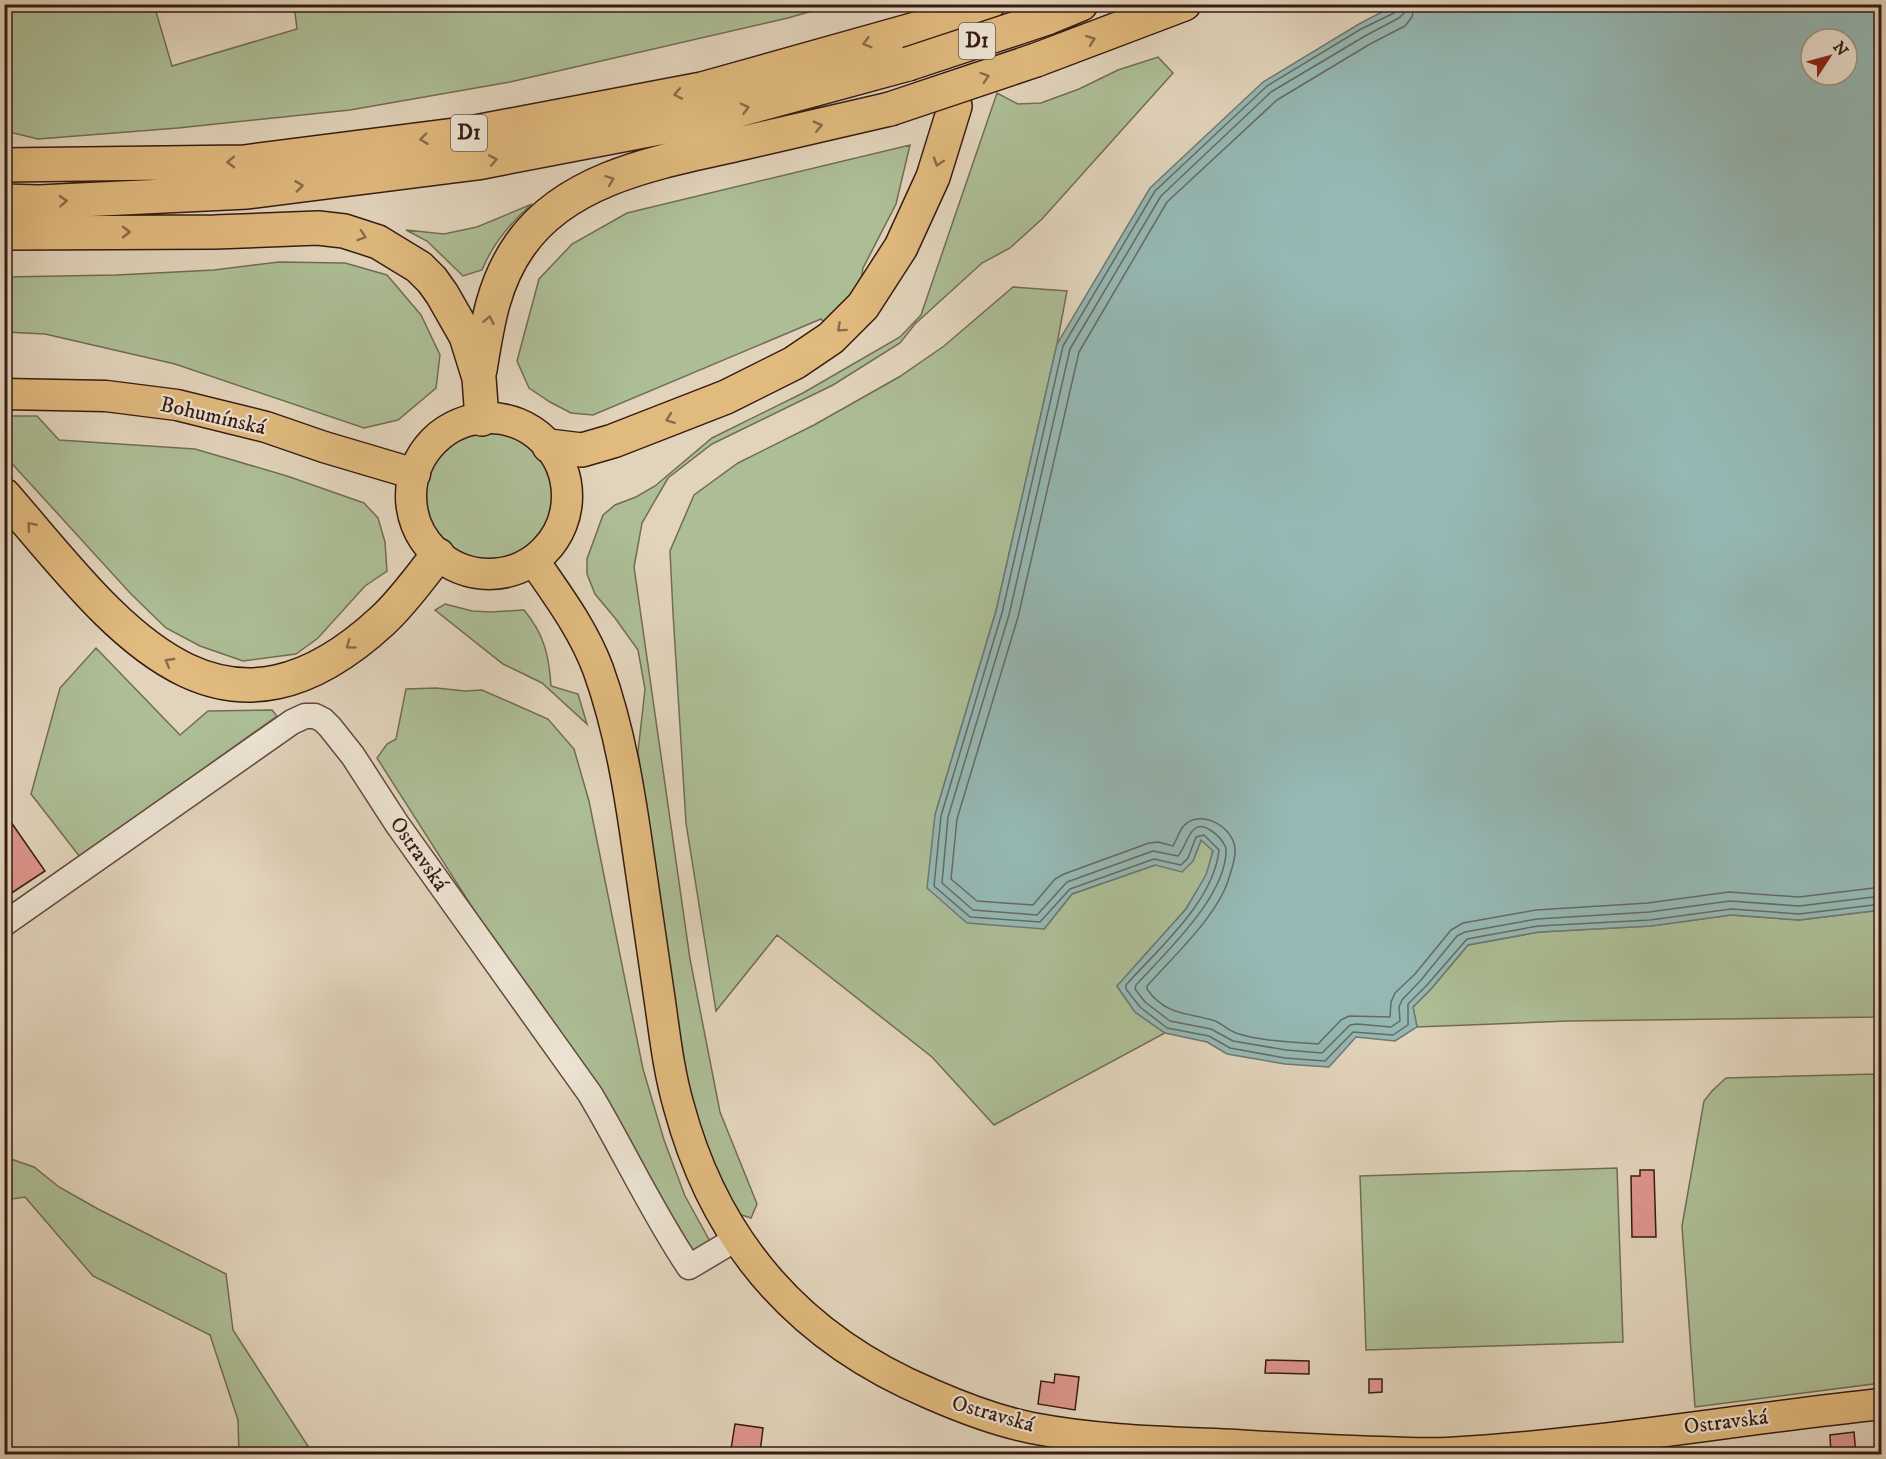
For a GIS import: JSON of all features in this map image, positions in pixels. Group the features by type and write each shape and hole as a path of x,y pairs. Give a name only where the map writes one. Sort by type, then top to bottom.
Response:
{"highway":[{"name":"D1","path":"4,165 244,162 470,133 702,89 923,27 988,4"},
{"name":"D1","path":"4,201 39,202 247,192 477,162 706,119 908,64 1047,18 1081,4"},
{"path":"479,378 489,318 505,270 533,228 568,200 612,179 674,159 890,109 1036,60 1184,4"},
{"path":"549,446 582,450 726,397 794,363 831,338 863,306 901,247 933,177 956,106"},
{"path":"4,233 215,232 318,228 356,234 378,242 427,274 442,294 466,336 479,378 482,418"},
{"path":"4,495 112,618 149,649 175,665 203,677 234,684 252,685 279,681 317,668 383,620 438,555"}],"main road":[{"name":"Bohumínská","path":"16,394 106,396 177,405 266,428 415,474"},
{"path":"482,418 503,420 524,426 542,438 549,446 563,471 568,500 566,514 554,540 534,561 514,571 479,574 457,567 438,555 428,544 414,518 412,488 424,453 440,436 460,424 482,418"},
{"name":"Ostravská","path":"534,561 578,626 597,666 611,708 631,798 669,1062 678,1106 701,1172 736,1239 768,1281 788,1303 866,1363 906,1384 945,1400 1031,1427 1126,1440 1341,1451 1442,1454 1529,1451 1881,1404"}],"street":[{"name":"Ostravská","path":"4,924 292,722 305,716 319,718 330,727 353,756 397,824 590,1094 666,1233 689,1267 736,1239"}],"green space":[{"path":"5,4 154,5 172,66 297,29 294,5 833,5 788,18 510,82 350,110 178,128 38,139 5,131"},
{"path":"1158,57 1173,73 1042,219 1010,248 982,263 915,324 900,343 833,385 712,444 668,478 642,523 634,567 690,959 720,1112 757,1204 751,1218 735,1213 691,1113 663,946 638,752 645,689 638,650 595,594 587,574 587,559 603,515 615,505 655,486 712,438 803,393 900,337 921,315 997,93 1018,104 1041,103 1079,89 1118,70"},
{"path":"910,145 896,204 863,268 858,300 829,329 821,319 593,415 571,413 529,388 517,361 539,279 572,244 627,213"},
{"path":"532,204 503,234 482,270 463,276 427,241 406,230 444,234 477,227"},
{"path":"279,262 345,263 387,275 421,315 440,355 436,388 398,420 364,428 175,364 45,334 5,332 5,277 214,270"},
{"path":"1013,287 1067,291 996,611 935,815 1044,929 1072,894 1155,865 1193,861 1201,840 1213,850 1207,875 1186,909 1117,986 1135,1012 1165,1033 994,1125 932,1057 777,935 716,1011 686,823 670,551 694,495 738,463 814,425 899,377 944,346"},
{"path":"5,416 37,416 59,440 195,449 287,476 364,503 378,518 385,542 387,571 365,586 318,638 296,654 243,661 200,646 166,628 131,594 5,456"},
{"path":"488,429 514,434 536,449 551,471 556,497 551,523 536,545 514,560 488,565 462,560 440,545 425,523 420,497 425,471 440,449 462,434"},
{"path":"445,604 472,611 524,610 541,636 549,664 551,686 578,694 587,724 542,683 503,664 435,610"},
{"path":"96,648 180,735 208,711 272,710 277,716 80,857 31,794 60,688"},
{"path":"406,689 482,690 548,719 574,749 589,801 643,1069 664,1140 685,1196 711,1243 701,1251 691,1250 377,758 387,744 396,739"},
{"path":"1881,910 1881,1017 1568,1021 1417,1027 1413,1007 1468,945 1539,932 1651,926 1731,915 1799,920"},
{"path":"1877,1074 1882,1090 1881,1383 1695,1407 1682,1226 1704,1101 1726,1078"},
{"path":"5,1157 34,1167 59,1187 98,1209 226,1274 233,1330 313,1454 239,1454 238,1420 210,1335 93,1276 25,1197 5,1200"},
{"path":"1617,1168 1623,1342 1366,1350 1360,1176"}],"water":[{"path":"1397,4 1881,5 1881,910 1799,920 1731,915 1651,926 1539,932 1468,945 1413,1007 1417,1027 1395,1041 1356,1037 1329,1067 1285,1064 1227,1054 1207,1042 1165,1033 1135,1012 1117,986 1186,909 1206,875 1213,851 1201,840 1193,861 1182,872 1155,865 1072,894 1044,929 967,923 927,888 935,815 996,611 1057,344 1150,188 1263,82 1359,24"}],"building":[{"path":"4,812 45,871 4,898"},
{"path":"1640,1170 1654,1170 1656,1237 1632,1237 1631,1176 1640,1176"},
{"path":"1266,1360 1309,1361 1309,1374 1265,1373"},
{"path":"1055,1374 1079,1377 1075,1410 1038,1404 1041,1381 1054,1383"},
{"path":"1369,1379 1382,1379 1382,1392 1369,1393"},
{"path":"735,1424 763,1428 760,1453 731,1449"},
{"path":"1854,1432 1856,1455 1831,1455 1830,1435"}]}
